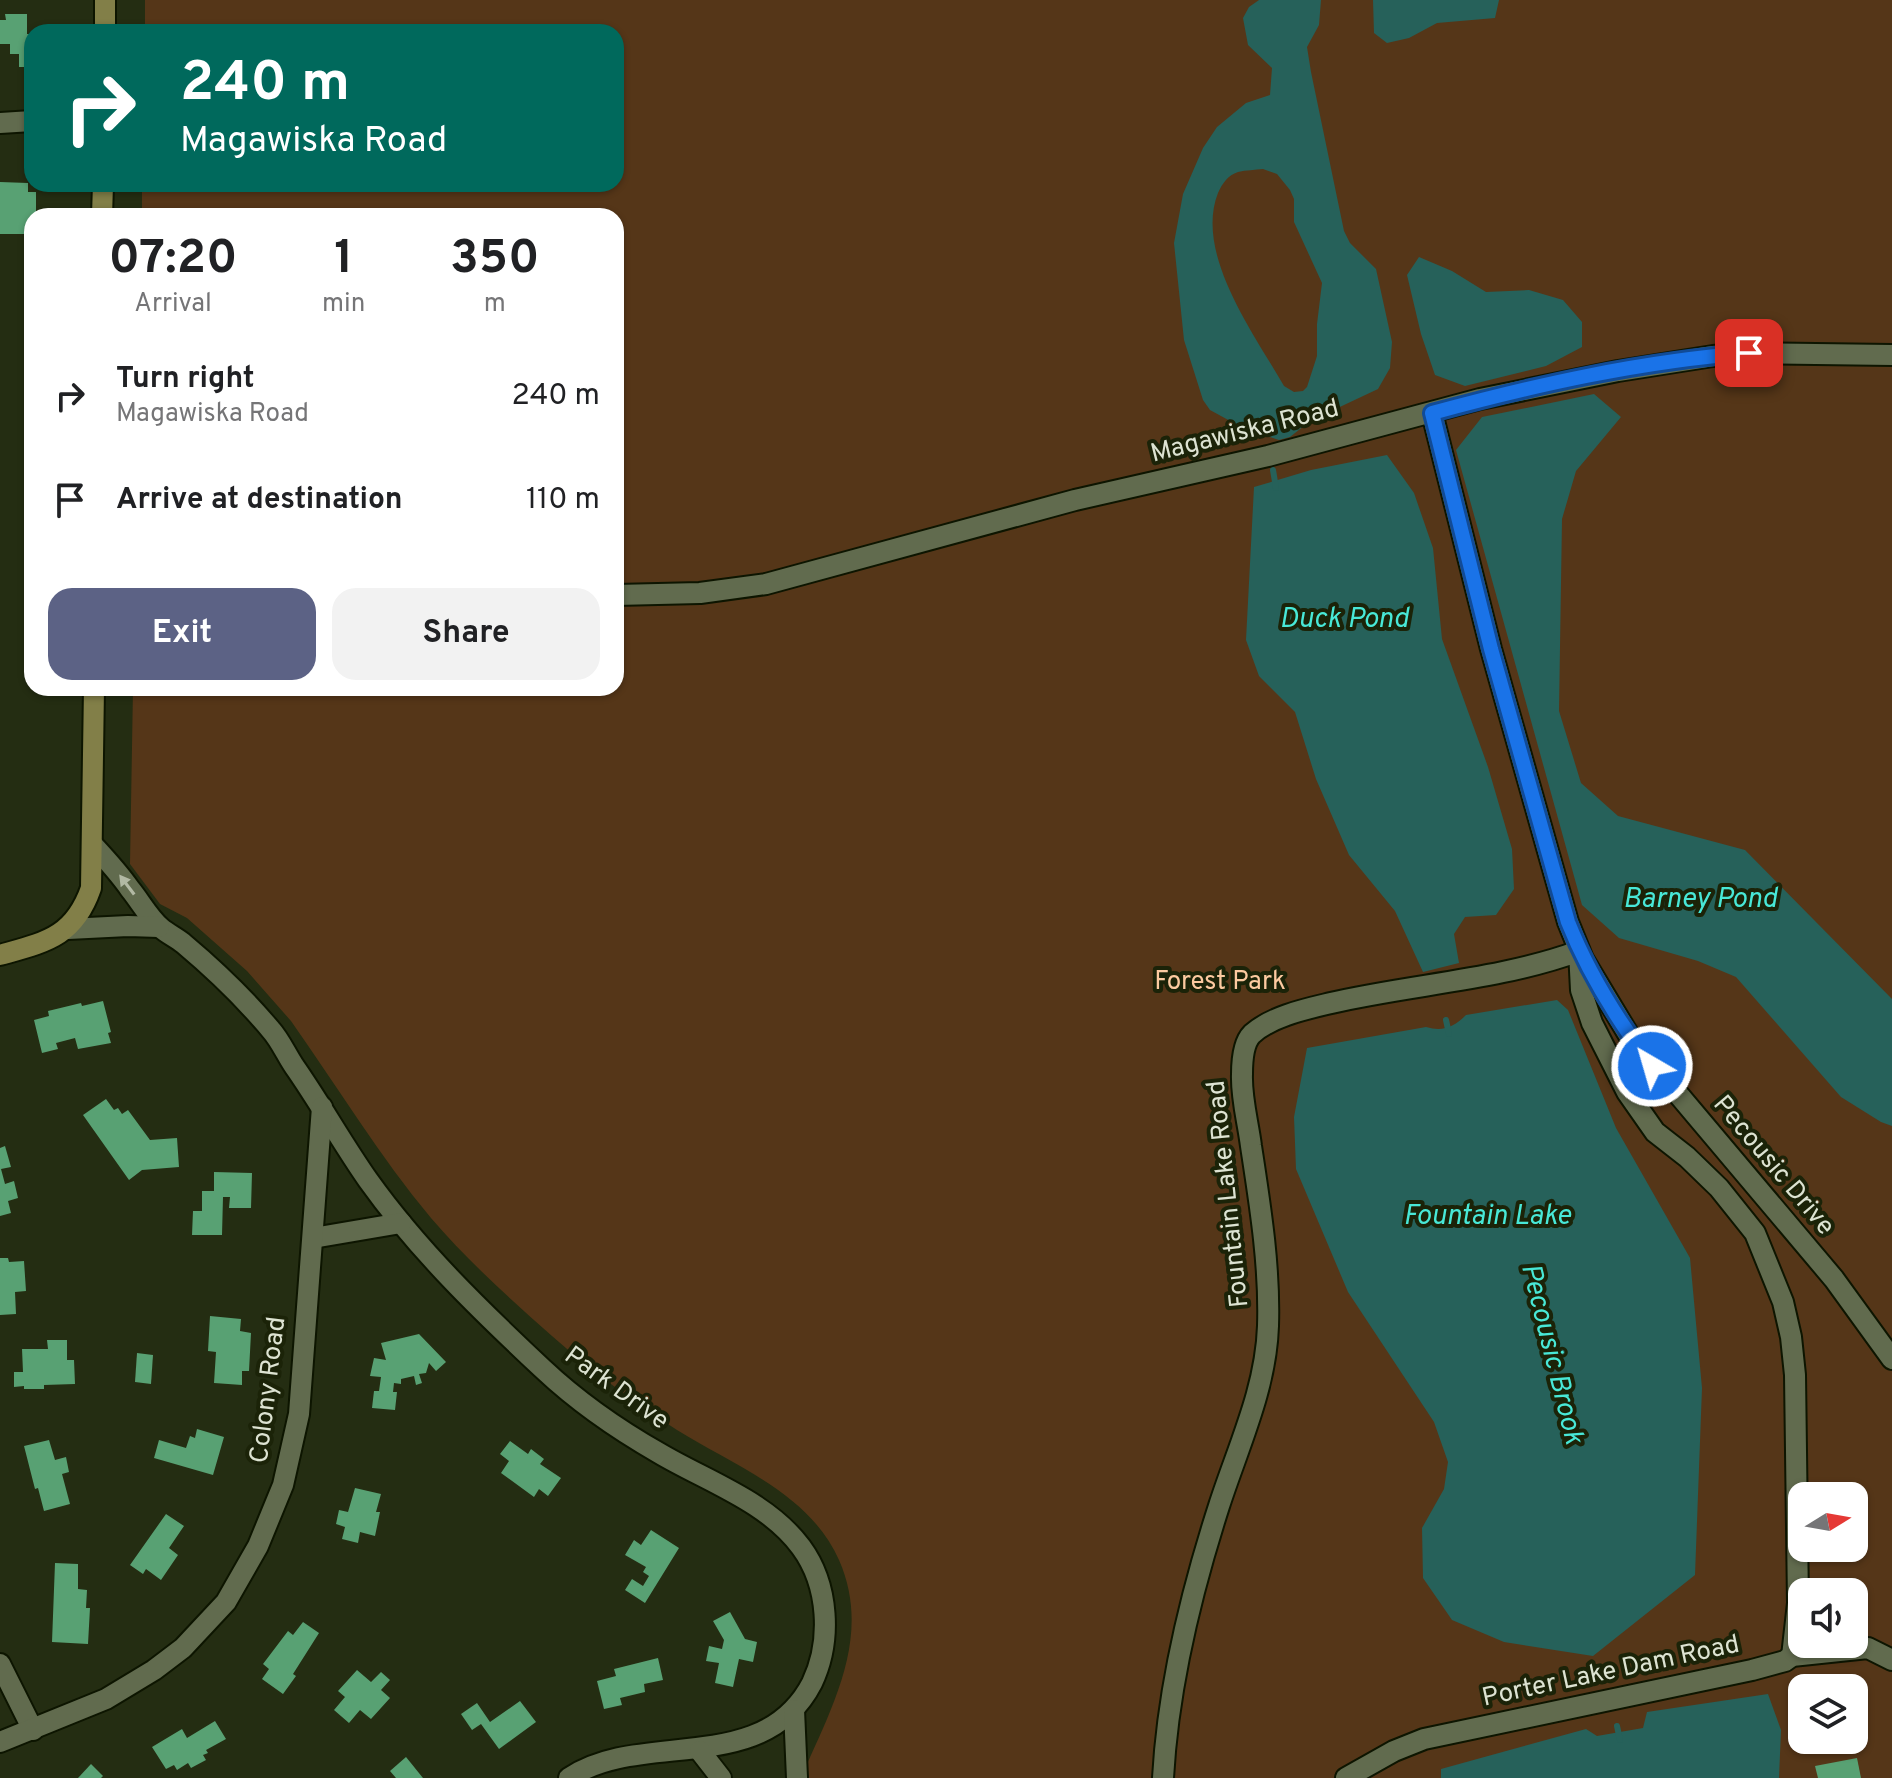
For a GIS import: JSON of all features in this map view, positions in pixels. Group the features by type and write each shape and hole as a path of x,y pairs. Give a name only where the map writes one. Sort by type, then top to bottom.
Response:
{"street":[{"path":"105,0 105,24"},
{"path":"0,123 24,122"},
{"name":"Magawiska Road","path":"624,595 700,593 766,584 1075,500 1268,456 1399,419 1480,399 1647,366 1749,353 1892,355"},
{"name":"Pecousic Drive","path":"1432,413 1495,664 1568,922 1579,951 1630,1037 1834,1279 1892,1359"},
{"path":"0,955 41,943 68,929 84,910 91,888 93,845 94,696"},
{"name":"Park Drive","path":"93,845 159,927 182,943 273,1032 368,1179 401,1223 456,1285 571,1394 660,1454 761,1509 799,1544 809,1558 820,1587 825,1639 812,1683 794,1710 771,1729 742,1741 700,1751 627,1757 586,1768 569,1778"},
{"path":"68,929 159,927"},
{"path":"1579,951 1581,990 1592,1023 1627,1092 1655,1132 1719,1188 1755,1233 1783,1302 1795,1375 1798,1578"},
{"name":"Fountain Lake Road","path":"1163,1778 1172,1694 1193,1601 1220,1505 1259,1390 1267,1349 1265,1247 1242,1094 1243,1060 1249,1037 1270,1023 1320,1006 1549,962 1579,951"},
{"name":"Colony Road","path":"0,1742 106,1699 154,1670 206,1625 237,1584 276,1506 290,1462 299,1414 322,1107"},
{"path":"313,1238 401,1223"},
{"name":"Porter Lake Dam Road","path":"1868,1648 1892,1660"},
{"name":"Porter Lake Dam Road","path":"1346,1778 1424,1739 1752,1670 1788,1657"},
{"path":"0,1664 33,1730"},
{"path":"794,1710 797,1778"},
{"path":"700,1751 721,1778"}],"green space":[{"name":"Forest Park","path":"145,0 1892,0 1892,1778 801,1778 835,1699 850,1644 852,1617 848,1589 839,1560 826,1537 810,1517 769,1484 677,1430 613,1385 489,1279 412,1195 291,1021 247,971 187,918 160,904 130,864 133,696 624,696 624,208 142,208 142,192 624,192 624,24 145,24"}],"water":[{"path":"1259,0 1321,0 1319,25 1307,47 1344,231 1350,243 1376,269 1392,342 1390,368 1378,389 1310,421 1290,437 1279,440 1243,428 1210,410 1203,400 1184,340 1174,243 1183,194 1203,148 1217,127 1246,103 1270,95 1272,68 1248,45 1243,18 1249,7","holes":["1263,169 1277,174 1294,199 1294,222 1322,283 1317,356 1307,387 1294,392 1284,386 1244,319 1231,293 1214,242 1213,217 1218,193 1226,180 1234,173 1247,170"]},
{"path":"1373,0 1499,0 1495,18 1437,23 1409,38 1387,43 1374,33"},
{"path":"1419,257 1452,271 1486,292 1529,290 1563,300 1582,322 1582,347 1546,366 1465,386 1435,375 1421,334 1407,275"},
{"name":"Barney Pond","path":"1594,394 1621,417 1576,471 1562,519 1559,711 1581,783 1618,816 1745,850 1892,999 1892,1126 1841,1097 1736,977 1698,961 1619,938 1582,905 1456,450 1482,417"},
{"name":"Duck Pond","path":"1387,455 1414,493 1433,548 1442,639 1488,767 1512,849 1514,889 1496,915 1465,917 1454,934 1459,963 1423,972 1395,911 1349,855 1316,779 1295,712 1259,676 1246,640 1254,487 1311,470"},
{"name":"Fountain Lake","path":"1557,1000 1568,1010 1616,1128 1690,1258 1702,1388 1695,1575 1593,1656 1504,1642 1452,1620 1423,1578 1422,1528 1444,1489 1448,1462 1434,1422 1348,1292 1296,1169 1294,1117 1307,1048 1426,1027 1443,1029 1466,1015"},
{"path":"1768,1694 1781,1730 1779,1778 1441,1778 1441,1769 1586,1729 1597,1736 1643,1728 1647,1712"}],"building":[{"path":"5,14 27,14 27,24 24,24 24,67 19,67 19,54 10,54 10,44 0,44 0,20 6,20"},
{"path":"0,182 24,183 24,192 36,192 36,208 24,208 24,234 0,234"},
{"path":"103,1001 111,1043 78,1049 75,1038 56,1043 58,1049 42,1053 34,1020 49,1016 48,1011"},
{"path":"106,1099 114,1110 118,1108 122,1114 128,1110 150,1140 177,1138 179,1167 142,1170 129,1180 83,1115"},
{"path":"5,1146 11,1167 1,1169 5,1184 14,1181 18,1198 8,1201 11,1213 0,1216 0,1148"},
{"path":"214,1172 252,1173 251,1208 229,1208 230,1197 223,1197 222,1235 192,1235 193,1211 202,1211 202,1191 214,1191"},
{"path":"0,1258 8,1258 9,1262 24,1261 26,1291 15,1292 16,1314 0,1315"},
{"path":"210,1316 241,1319 240,1331 251,1333 249,1371 242,1371 242,1385 214,1383 216,1352 208,1351"},
{"path":"419,1334 446,1362 436,1371 429,1363 426,1373 419,1374 422,1383 416,1385 414,1376 401,1379 401,1384 394,1383 393,1392 397,1392 395,1410 372,1408 374,1391 379,1391 381,1377 370,1376 374,1358 386,1360 381,1343"},
{"path":"47,1340 67,1340 67,1360 74,1360 75,1384 44,1385 44,1389 14,1387 14,1372 23,1372 22,1349 48,1349"},
{"path":"137,1353 153,1355 151,1384 135,1382"},
{"path":"197,1429 224,1437 213,1475 154,1458 159,1440 186,1448 190,1436 195,1438"},
{"path":"49,1440 55,1460 66,1457 69,1472 62,1474 70,1504 44,1511 24,1446"},
{"path":"510,1441 528,1454 531,1449 544,1459 540,1464 561,1478 548,1496 539,1489 534,1497 501,1473 509,1461 500,1454"},
{"path":"355,1488 381,1494 376,1512 380,1512 375,1536 360,1532 358,1543 342,1539 345,1527 336,1524 339,1510 348,1512"},
{"path":"166,1514 184,1526 169,1548 178,1555 161,1580 146,1569 143,1574 130,1565"},
{"path":"651,1530 679,1548 645,1603 625,1590 632,1579 643,1586 649,1576 643,1572 646,1567 625,1555 634,1540 641,1545"},
{"path":"55,1563 78,1564 78,1589 87,1590 86,1608 90,1608 88,1644 52,1642"},
{"path":"730,1612 745,1639 757,1642 753,1662 739,1659 733,1687 715,1683 719,1663 706,1661 709,1646 722,1649 724,1640 713,1621"},
{"path":"303,1622 319,1633 283,1694 262,1679 269,1669 263,1664 288,1631 293,1635"},
{"path":"658,1658 663,1680 644,1684 645,1692 620,1698 622,1705 604,1709 597,1681 616,1676 614,1669"},
{"path":"357,1670 371,1682 381,1672 390,1680 381,1690 390,1698 371,1719 360,1710 349,1723 334,1710 345,1697 338,1691"},
{"path":"520,1701 536,1722 499,1749 481,1724 472,1730 461,1714 477,1703 490,1722"},
{"path":"215,1721 226,1739 206,1750 208,1753 203,1755 206,1760 191,1768 188,1763 177,1770 174,1765 166,1769 152,1747 182,1729 187,1738"},
{"path":"406,1757 423,1778 396,1778 390,1771"},
{"path":"1857,1758 1861,1778 1818,1778 1815,1766"},
{"path":"91,1764 103,1776 78,1778"}],"waterway":[{"name":"Pecousic Brook","path":"1273,470 1276,488"},
{"name":"Pecousic Brook","path":"1446,1020 1449,1034"},
{"name":"Pecousic Brook","path":"1617,1726 1620,1740"}],"route":[{"path":"1652,1066 1621,1025 1597,984 1568,922 1491,649 1432,413 1480,399 1618,371 1749,353"}]}
